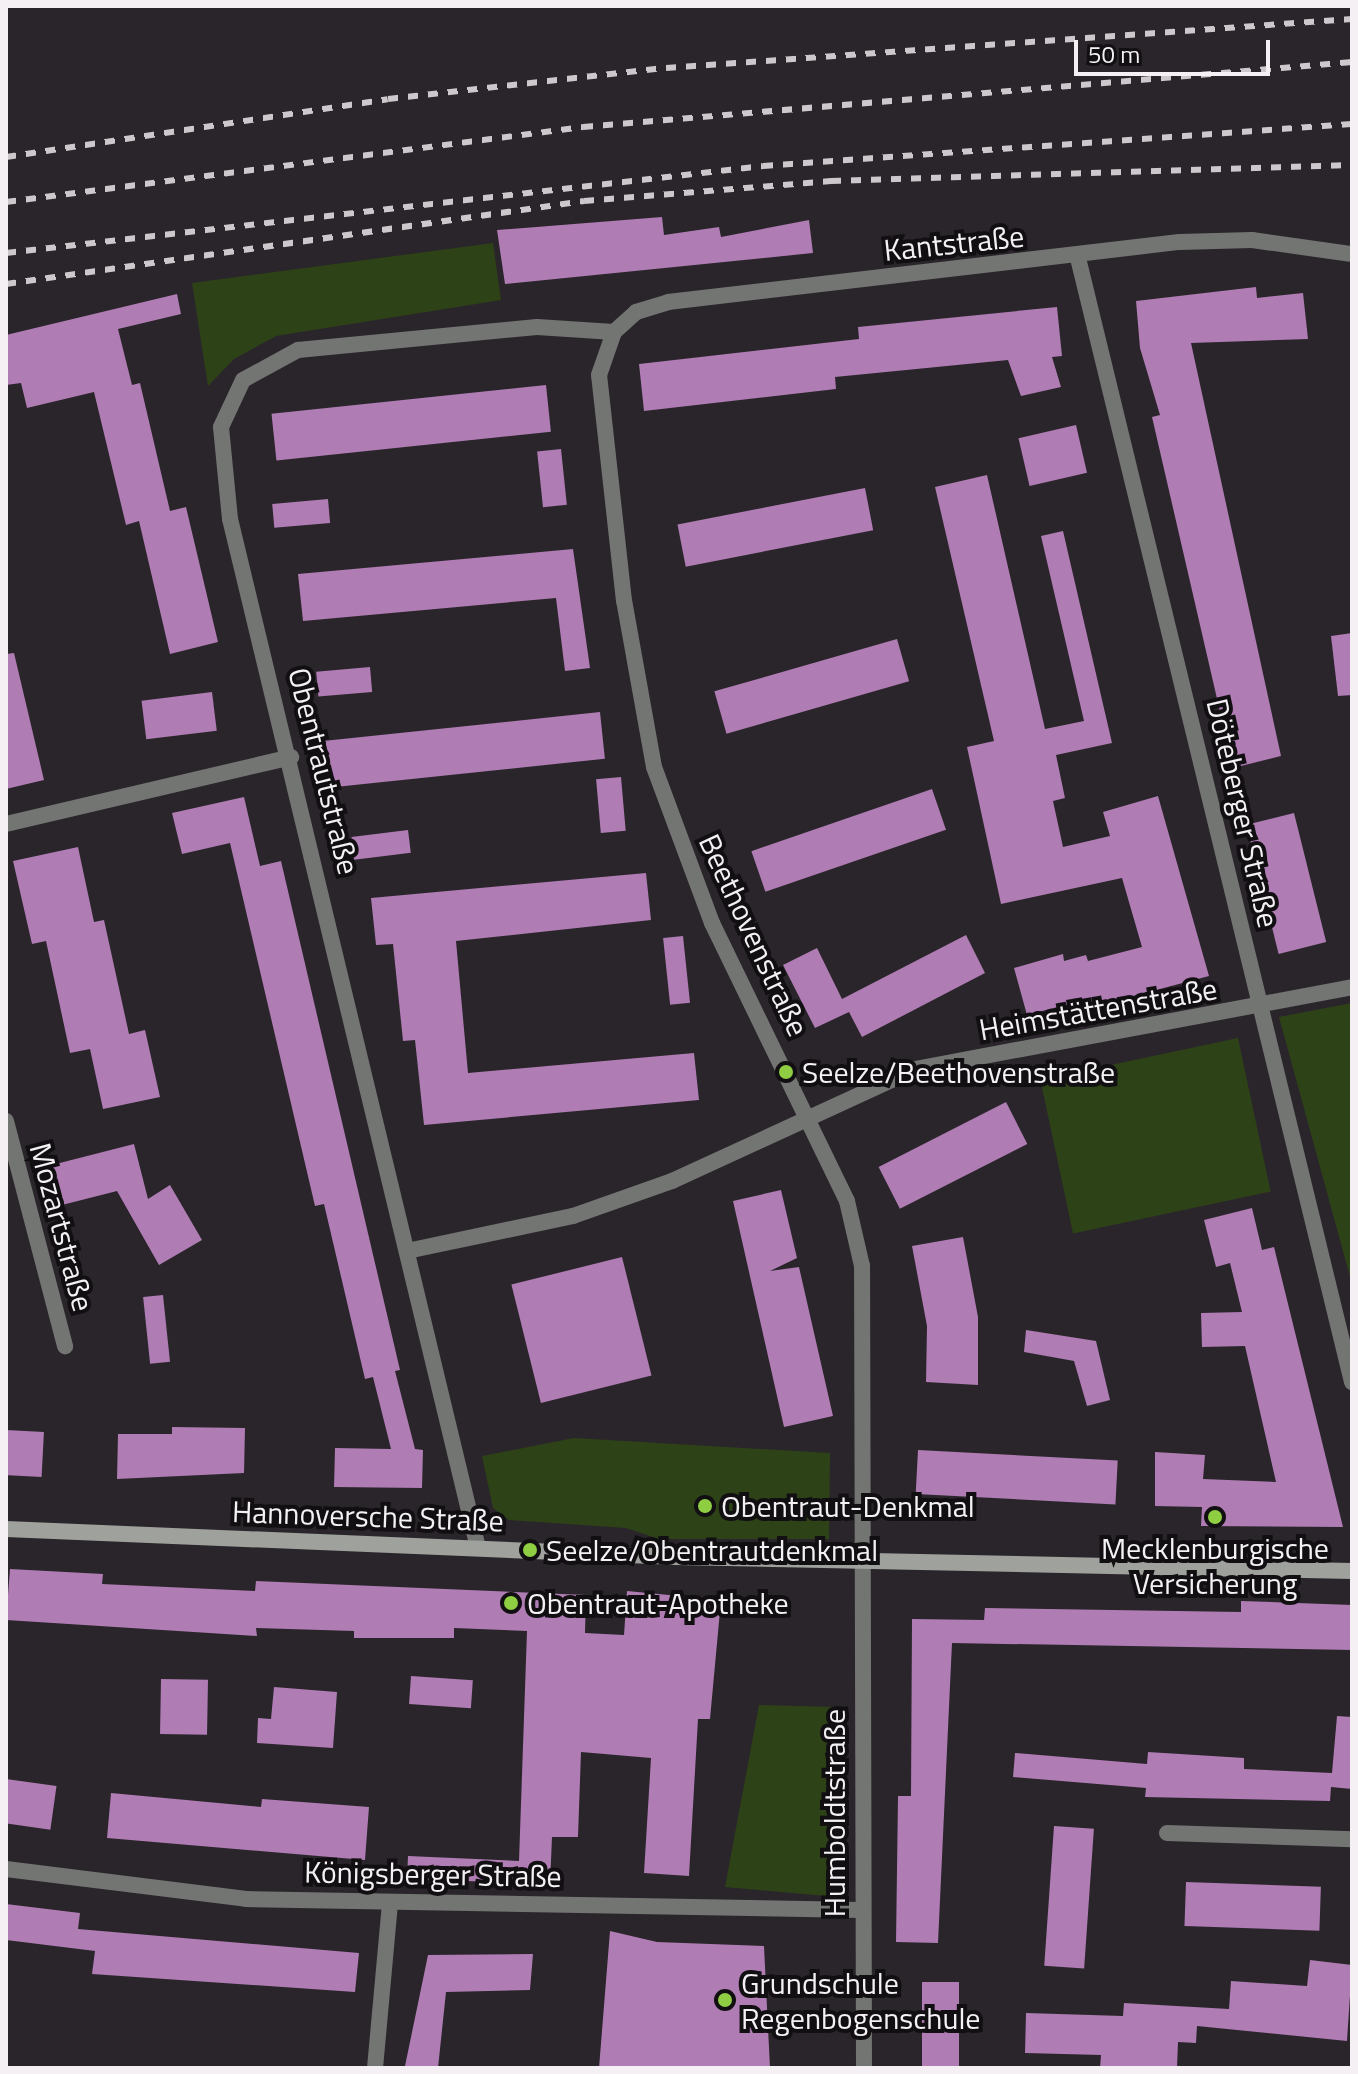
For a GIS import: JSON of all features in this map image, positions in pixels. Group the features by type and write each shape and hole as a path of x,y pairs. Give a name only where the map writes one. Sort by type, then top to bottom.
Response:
{"street":[{"name":"Kantstraße","path":"614,332 636,312 668,302 1237,241 1352,254"},
{"name":"Döteberger Straße","path":"1078,258 1352,1382"},
{"name":"Obentrautstraße","path":"478,1548 220,469 221,427 243,380 298,350 537,327 614,332"},
{"name":"Beethovenstraße","path":"614,332 599,375 624,601 654,767 717,935 847,1201 862,1266 865,1558"},
{"path":"6,824 291,757"},
{"name":"Heimstättenstraße","path":"407,1251 587,1211 672,1181 807,1114 915,1069 1260,1008 1352,987"},
{"name":"Mozartstraße","path":"6,1121 65,1346"},
{"name":"Hannoversche Straße","path":"6,1529 478,1548 1352,1571"},
{"name":"Humboldtstraße","path":"864,2068 865,1558"},
{"path":"1167,1833 1352,1839"},
{"name":"Königsberger Straße","path":"6,1869 246,1899 862,1910"},
{"path":"375,2068 390,1903"}],"green space":[{"path":"493,243 501,300 276,336 234,359 208,386 192,283"},
{"path":"1352,1003 1352,1284 1279,1017"},
{"path":"1238,1038 1271,1192 1073,1234 1040,1080"},
{"path":"574,1438 830,1453 829,1539 659,1539 626,1528 509,1520 493,1508 482,1456"},
{"path":"759,1705 837,1707 837,1897 725,1887"}],"building":[{"path":"662,217 664,235 719,227 721,237 809,220 813,253 505,284 497,230"},
{"path":"1256,287 1257,298 1303,293 1308,339 1191,343 1281,756 1233,768 1152,417 1160,415 1140,348 1136,301"},
{"path":"177,294 181,314 118,329 132,385 140,383 170,511 186,507 218,642 170,654 139,521 126,525 94,392 27,408 21,383 6,385 6,335"},
{"path":"1057,307 1062,356 1052,357 1061,387 1021,396 1008,360 835,377 836,389 644,411 639,364 859,339 858,327"},
{"path":"546,385 551,432 276,461 272,414"},
{"path":"1076,425 1087,473 1030,486 1019,438"},
{"path":"561,449 567,505 543,507 537,452"},
{"path":"987,475 1045,729 1084,721 1041,536 1063,531 1112,743 1056,755 1065,798 1053,801 1063,847 1110,836 1103,812 1158,796 1209,976 1096,1006 1073,1003 1027,1015 1014,968 1063,954 1064,961 1086,955 1088,961 1142,947 1122,878 1001,904 967,747 994,741 935,487"},
{"path":"865,488 873,530 686,567 678,524"},
{"path":"328,499 330,523 274,528 272,504"},
{"path":"573,549 590,668 565,671 556,598 303,621 298,574"},
{"path":"1352,633 1352,695 1338,696 1331,636"},
{"path":"897,639 909,681 726,734 714,691"},
{"path":"14,653 44,780 6,789 6,654"},
{"path":"370,667 372,692 318,697 316,672"},
{"path":"212,692 217,731 146,739 142,701"},
{"path":"600,712 605,759 330,788 326,741"},
{"path":"621,777 626,831 601,833 596,779"},
{"path":"932,789 946,830 765,892 751,851"},
{"path":"244,797 260,866 281,861 400,1370 395,1371 415,1449 423,1450 422,1488 334,1487 335,1448 391,1449 373,1377 365,1379 324,1204 315,1206 230,843 182,854 172,813"},
{"path":"1294,813 1326,942 1279,954 1246,825"},
{"path":"408,830 411,853 354,860 351,837"},
{"path":"78,847 94,922 104,920 129,1034 145,1030 160,1097 103,1109 90,1049 70,1053 46,941 32,944 13,861"},
{"path":"646,873 651,920 456,941 468,1073 694,1053 699,1100 424,1125 415,1040 403,1041 393,944 376,945 371,898"},
{"path":"966,935 985,973 862,1037 849,1012 815,1028 783,965 817,948 842,999"},
{"path":"683,936 690,1003 670,1005 663,938"},
{"path":"1006,1102 1027,1144 900,1209 879,1167"},
{"path":"134,1144 148,1199 170,1185 202,1240 159,1265 117,1191 58,1206 48,1166"},
{"path":"781,1190 797,1258 770,1271 799,1267 833,1416 784,1427 733,1201"},
{"path":"1252,1208 1262,1250 1274,1247 1343,1527 1201,1526 1202,1507 1155,1506 1155,1452 1205,1455 1203,1479 1276,1482 1245,1346 1202,1347 1201,1313 1242,1312 1230,1263 1216,1267 1204,1220"},
{"path":"963,1237 978,1317 978,1385 926,1382 927,1326 912,1246"},
{"path":"622,1257 652,1375 541,1403 511,1285"},
{"path":"163,1295 170,1362 150,1364 143,1297"},
{"path":"1026,1330 1096,1341 1110,1400 1087,1406 1074,1361 1024,1352"},
{"path":"172,1427 245,1428 244,1473 117,1479 118,1434 172,1434"},
{"path":"6,1430 44,1432 42,1477 6,1475"},
{"path":"918,1450 1118,1460 1115,1504 916,1494"},
{"path":"10,1569 103,1574 102,1584 255,1591 256,1581 586,1595 585,1633 624,1635 627,1591 721,1600 710,1719 698,1719 689,1876 644,1873 651,1758 581,1752 578,1837 552,1837 550,1884 407,1879 408,1856 519,1861 527,1631 454,1628 454,1638 354,1638 354,1631 256,1628 257,1636 6,1620"},
{"path":"1241,1601 1352,1605 1352,1650 952,1643 938,1943 896,1942 898,1796 911,1796 912,1619 984,1620 985,1608 1241,1612"},
{"path":"411,1676 473,1680 471,1708 409,1704"},
{"path":"161,1679 208,1680 207,1735 160,1734"},
{"path":"274,1687 337,1692 333,1748 257,1743 258,1718 271,1719"},
{"path":"1337,1716 1352,1717 1352,1789 1331,1787 1330,1801 1145,1797 1146,1788 1013,1777 1015,1753 1147,1764 1148,1752 1244,1758 1244,1769 1332,1773"},
{"path":"6,1779 57,1786 50,1830 6,1823"},
{"path":"111,1793 261,1807 262,1799 369,1807 365,1860 107,1838"},
{"path":"1054,1826 1094,1829 1084,1968 1044,1966"},
{"path":"1186,1882 1321,1887 1319,1931 1184,1926"},
{"path":"6,1904 80,1913 78,1929 359,1953 355,1992 92,1974 95,1951 6,1940"},
{"name":"Grundschule Regenbogenschule","path":"610,1931 657,1942 764,1946 770,2068 599,2068"},
{"path":"533,1954 530,1990 446,1992 438,2068 405,2066 428,1955"},
{"path":"1310,1960 1352,1965 1347,2041 1197,2026 1196,2043 1178,2042 1177,2068 1100,2068 1101,2055 1025,2053 1026,2013 1123,2016 1124,2003 1229,2009 1231,1981 1307,1986"},
{"path":"922,1982 959,1982 959,2068 922,2068"}],"railway":[{"path":"6,157 388,99 666,68 1352,19"},
{"path":"6,202 583,127 1352,62"},
{"path":"6,253 763,166 1352,124"},
{"path":"6,284 584,201 831,181 1352,165"}],"place":[{"name":"Seelze/Beethovenstraße","path":"786,1072"},
{"name":"Obentraut-Denkmal","path":"705,1506"},
{"name":"Mecklenburgische Versicherung","path":"1215,1517"},
{"name":"Seelze/Obentrautdenkmal","path":"530,1550"},
{"name":"Obentraut-Apotheke","path":"511,1603"},
{"name":"Grundschule Regenbogenschule","path":"725,2000"}]}
